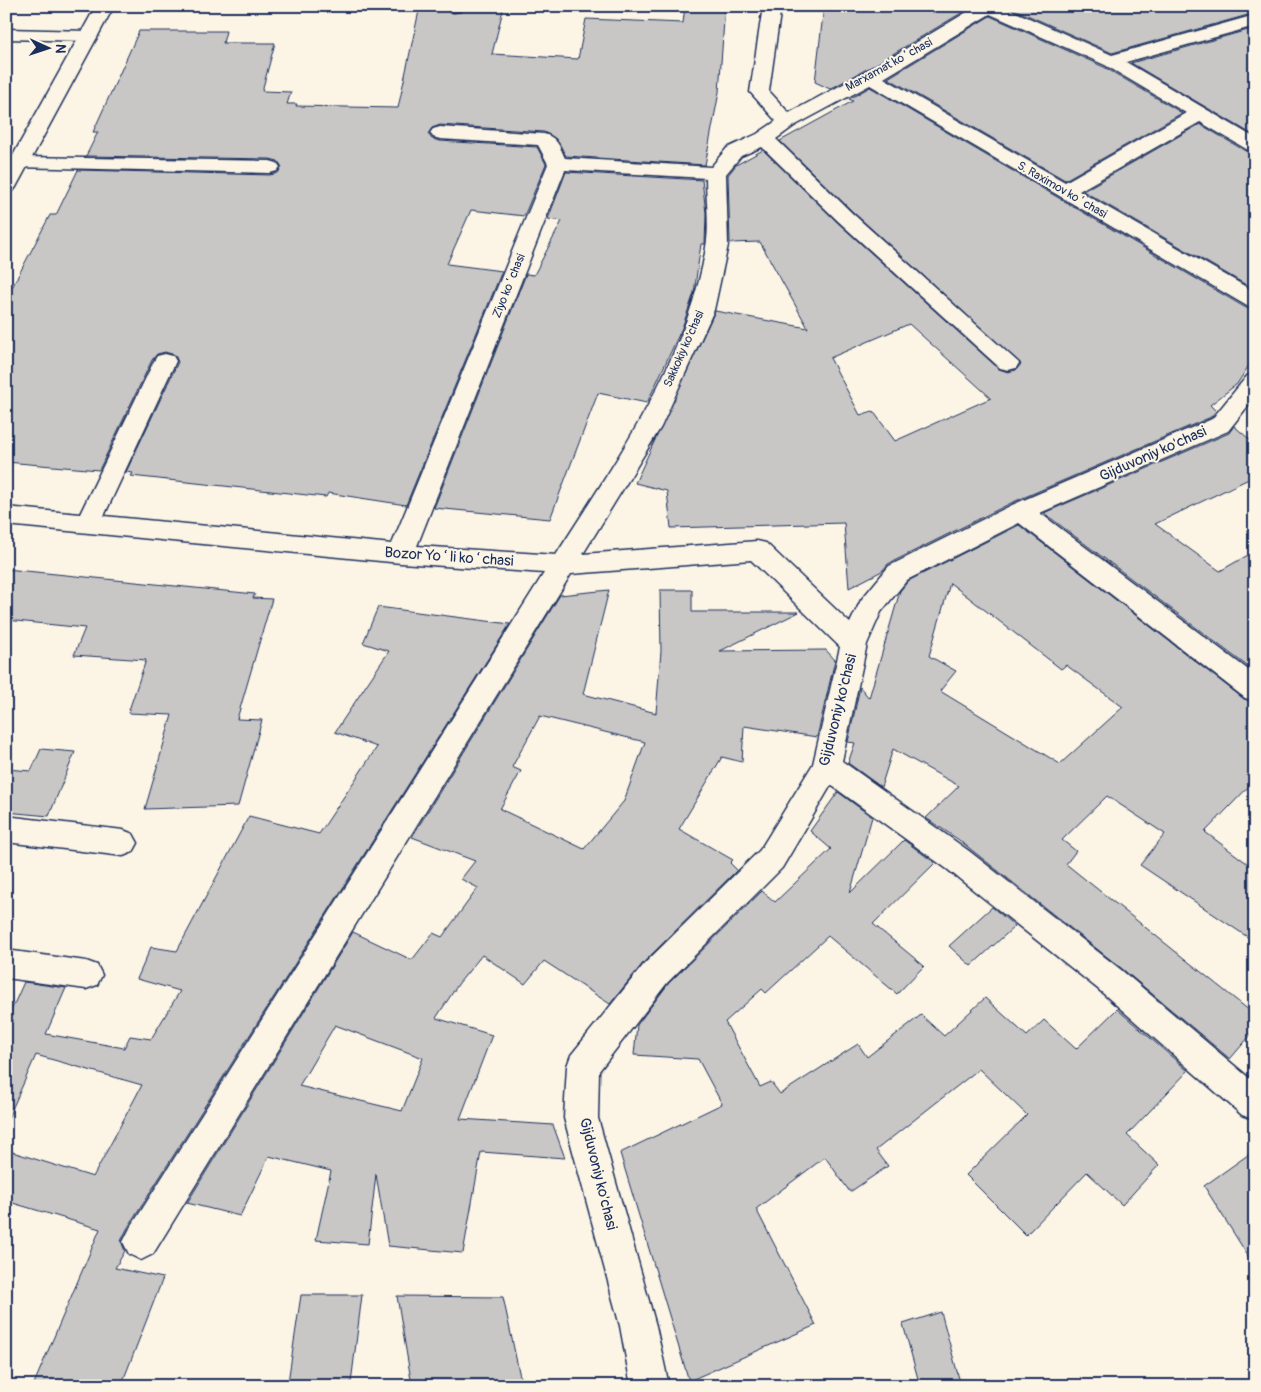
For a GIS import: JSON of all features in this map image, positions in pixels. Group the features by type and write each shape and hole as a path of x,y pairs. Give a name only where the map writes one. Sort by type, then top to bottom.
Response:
{"street":[{"path":"6,187 21,163 105,6"},
{"path":"440,133 544,140 550,146 558,164 716,173 734,152 764,138 787,122 758,92 772,6"},
{"path":"989,7 1111,62 1255,146"},
{"name":"Marxamat koʻchasi","path":"787,122 989,7"},
{"path":"1111,62 1255,20"},
{"path":"6,34 89,36"},
{"name":"S. Raximov koʻchasi","path":"869,77 1255,301"},
{"path":"1064,191 1201,113"},
{"path":"764,138 845,217 1008,363"},
{"path":"21,163 270,167"},
{"name":"Ziyo koʻchasi","path":"400,554 558,164"},
{"name":"Sakkokiy ko'chasi","path":"142,1242 649,427 703,310 717,245 716,173"},
{"path":"88,523 165,361"},
{"name":"Gijduvoniy ko'chasi","path":"650,1386 638,1326 581,1118 584,1066 656,972 771,860 827,766 854,644 870,607 898,573 1022,511 1220,425 1255,381"},
{"path":"1022,511 1255,690"},
{"name":"Bozor Yoʻli koʻchasi","path":"6,516 400,554 564,565 757,550 854,644"},
{"path":"827,766 958,860 1102,973 1254,1104"},
{"path":"8,833 123,843"},
{"path":"6,964 86,975"}],"building":[{"path":"420,6 444,6 448,12 454,13 461,12 467,6 504,6 492,54 578,59 586,19 683,23 685,6 725,6 719,92 705,165 566,156 556,139 544,132 440,125 432,128 428,134 432,139 440,141 537,147 546,164 524,216 471,210 447,264 502,271 406,505 328,493 326,497 131,476 133,473 126,472 178,362 175,355 165,352 157,354 152,360 99,470 6,462 6,299 50,215 56,215 78,170 270,175 278,173 282,167 278,161 270,159 86,156 98,132 93,132 139,31 226,31 223,43 275,43 262,91 291,92 287,104 297,104 296,106 398,108"},
{"path":"824,6 973,6 830,89 815,82"},
{"path":"1007,6 1245,6 1255,13 1112,53"},
{"path":"990,16 1104,67 1182,113 1065,180 888,78"},
{"path":"1255,28 1255,136 1131,63"},
{"path":"870,87 1246,308 1255,310 1255,356 1237,384 1210,405 1216,411 1211,417 1011,503 888,564 882,571 849,588 844,523 671,528 667,491 635,483 715,311 808,328 760,242 730,243 728,175 736,165 763,150 837,222 999,369 1008,372 1016,370 1021,364 853,212 780,141 853,101 849,99","holes":["909,324 991,398 895,441 873,411 860,415 830,358"]},
{"path":"1200,124 1247,152 1255,154 1255,290 1083,191"},
{"path":"566,172 702,180 706,213 705,244 701,244 694,293 682,328 647,403 598,393 550,519 434,508 526,274 534,275 562,221 548,219"},
{"path":"1234,426 1255,444 1255,476 1155,524 1220,571 1255,551 1255,672 1044,513 1229,433"},
{"path":"1019,525 1244,699 1255,703 1255,780 1205,832 1255,869 1255,942 1140,865 1165,834 1107,796 1062,840 1076,851 1066,864 1255,1015 1255,1030 1230,1059 1121,968 959,840 926,818 959,786 893,749 881,787 848,763 855,743 848,742 860,687 869,698 900,591 908,581","holes":["950,583 1061,669 1066,665 1123,707 1060,764 940,691 956,671 929,656"]},
{"path":"6,569 255,594 253,598 272,599 237,719 262,720 238,806 145,809 172,715 128,713 146,660 74,655 85,628 6,620"},
{"path":"609,590 583,694 656,713 661,651 660,590 692,590 692,612 799,612 720,651 826,650 835,660 817,737 744,726 742,762 722,757 679,829 733,860 730,863 737,870 644,962 610,1004 544,961 525,984 482,955 459,983 436,1018 492,1035 460,1119 553,1125 565,1158 481,1152 463,1253 388,1246 376,1174 368,1244 316,1240 331,1171 269,1156 240,1216 187,1203 353,932 412,960 433,933 442,937 478,888 461,879 475,861 412,837 560,595","holes":["540,716 645,742 624,801 584,849 500,809 521,771 512,767","335,1025 423,1058 402,1111 299,1086"]},
{"path":"378,607 510,624 127,1229 121,1241 125,1251 115,1268 163,1278 121,1386 33,1386 100,1229 6,1201 6,1150 93,1177 142,1085 36,1055 6,1123 6,1022 24,982 66,988 46,1034 124,1048 130,1036 151,1039 180,991 137,979 151,947 177,951 249,816 319,834 377,747 335,732 389,651 363,643"},
{"path":"41,749 75,752 49,816 6,812 6,769 31,771"},
{"path":"838,792 872,817 850,893 904,840 935,863 873,924 924,966 897,994 828,936 766,993 762,989 725,1022 760,1087 771,1082 780,1094 858,1044 867,1057 921,1015 944,1036 985,998 1027,1036 1044,1020 1076,1049 1117,1009 1188,1071 1127,1135 1159,1165 1122,1205 1087,1172 1026,1235 966,1175 1027,1115 979,1069 876,1150 888,1166 850,1192 825,1157 756,1209 816,1325 689,1381 620,1153 722,1104 698,1059 634,1055 637,1025 668,984 762,891 775,902 831,849 810,831"},
{"path":"992,907 1015,926 971,966 949,946"},
{"path":"1255,1150 1255,1267 1204,1186"},
{"path":"301,1295 362,1295 351,1383 288,1382"},
{"path":"397,1296 503,1297 522,1386 412,1386"},
{"path":"941,1312 961,1386 920,1386 903,1324"}]}
